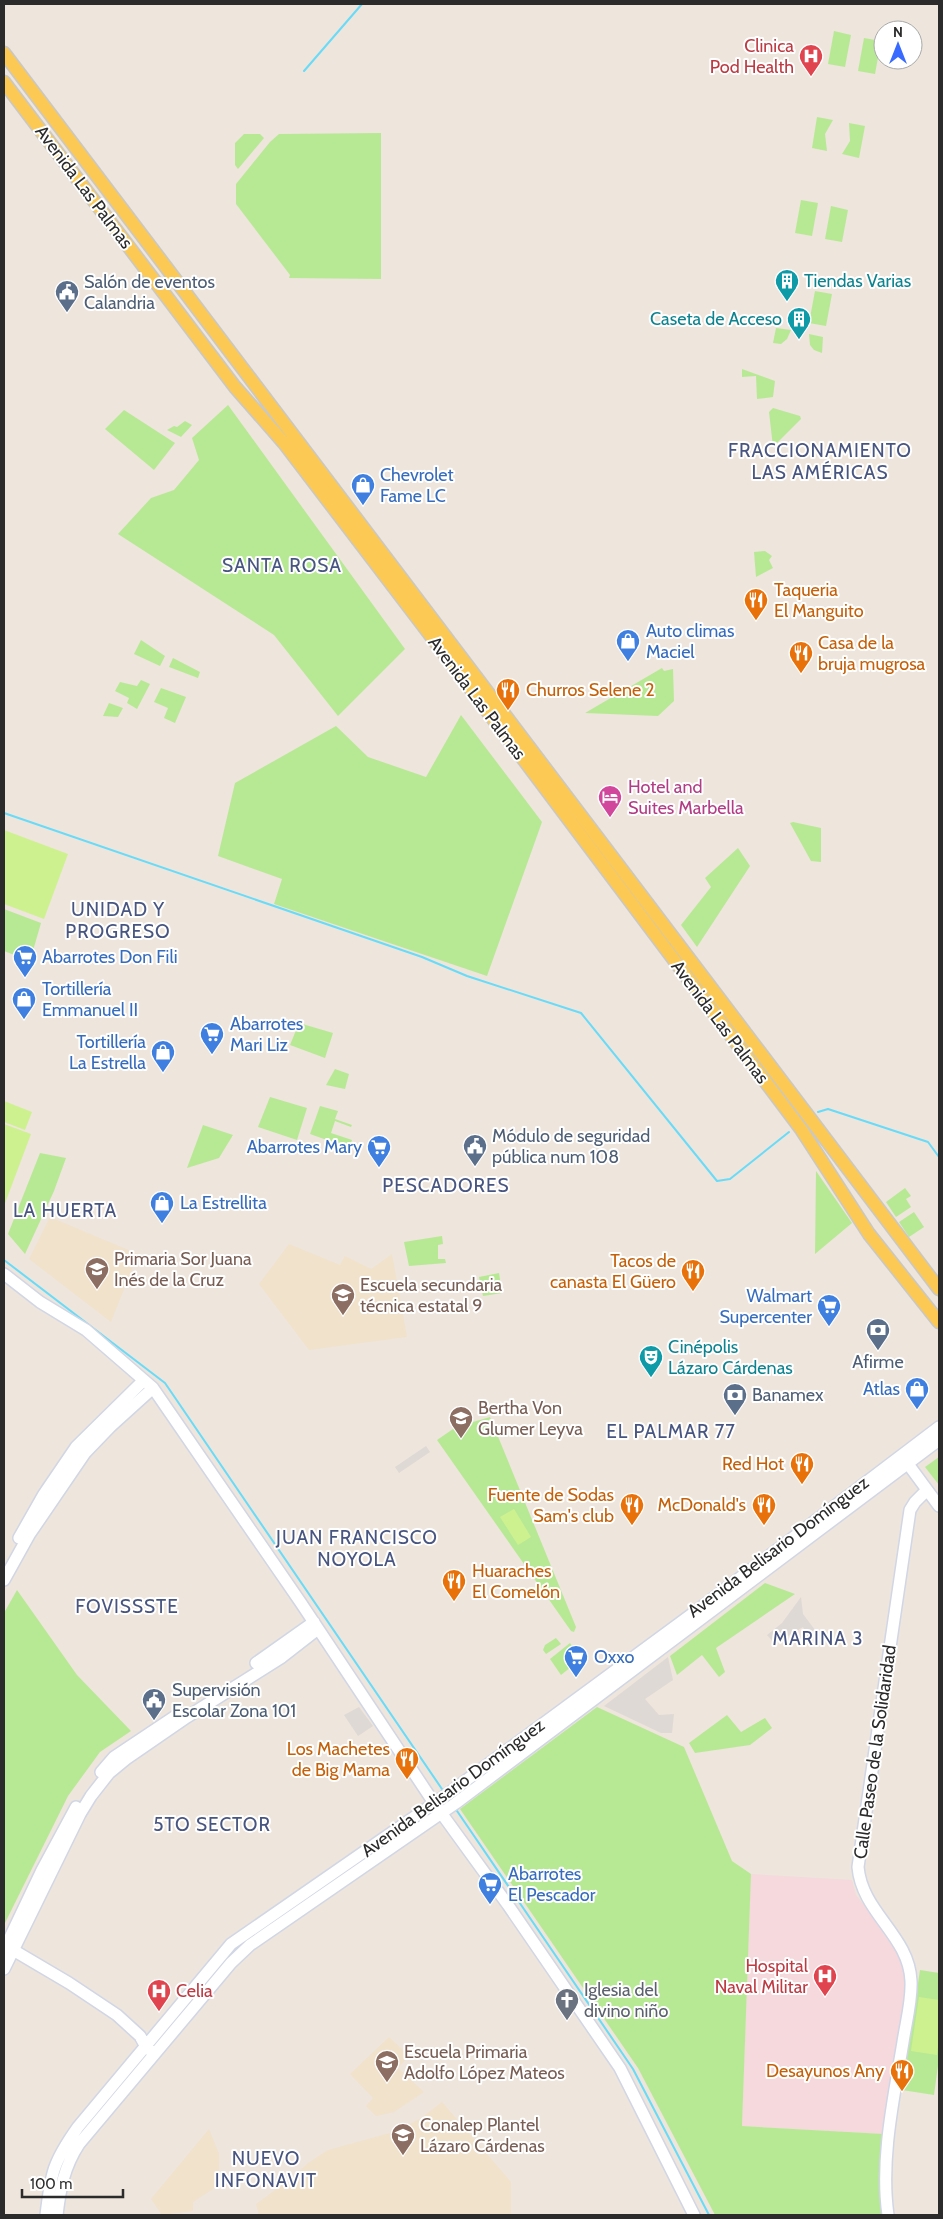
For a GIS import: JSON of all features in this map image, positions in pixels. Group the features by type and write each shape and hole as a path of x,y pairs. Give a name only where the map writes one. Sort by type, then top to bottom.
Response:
{"main road":[{"name":"Avenida Las Palmas","path":"4,53 939,1290"},
{"name":"Avenida Las Palmas","path":"4,82 235,387 284,443 428,632 801,1129 869,1234 939,1322"}],"street":[{"path":"4,1274 40,1302 86,1330 153,1388 316,1626 445,1803 508,1905 620,2068 694,2215"},
{"path":"4,1565 44,1494 144,1380"},
{"path":"4,1580 81,1450 153,1388"},
{"name":"Avenida Belisario Domínguez","path":"463,1790 939,1427"},
{"name":"Avenida Belisario Domínguez","path":"57,2215 63,2175 69,2159 79,2144 231,1963 250,1945 939,1440"},
{"path":"906,1452 908,1464 939,1506"},
{"name":"Calle Paseo de la Solidaridad","path":"888,2215 889,2122 912,1982 908,1960 898,1941 867,1900 862,1889 858,1859 910,1510 915,1502 928,1490"},
{"path":"4,1969 7,1948 89,1786 114,1757 208,1699 316,1626"},
{"name":"Avenida Belisario Domínguez","path":"46,2215 51,2176 60,2152 78,2127 231,1944 445,1803"},
{"path":"7,1948 69,1983 117,2015 159,2050"}],"shaded area":[{"name":"Primaria Sor Juana Inés de la Cruz","path":"50,1217 138,1254 111,1322 29,1259"},
{"name":"Escuela secundaria técnica estatal 9","path":"289,1244 340,1265 345,1256 371,1269 392,1254 407,1337 309,1350 259,1284"},
{"path":"426,1446 430,1452 399,1473 395,1467"},
{"path":"801,1597 803,1614 815,1630 808,1636 803,1627 775,1644 767,1635 782,1623"},
{"path":"668,1657 673,1680 645,1699 659,1715 674,1714 672,1733 661,1733 604,1706"},
{"path":"359,1707 373,1726 358,1736 344,1715"},
{"name":"Hospital Naval Militar","path":"751,1874 852,1880 856,1895 897,1947 907,1977 884,2134 742,2126"},
{"name":"Escuela Primaria Adolfo López Mateos","path":"389,2037 409,2056 398,2068 424,2092 394,2112 376,2116 366,2106 373,2098 350,2074"},
{"name":"Conalep Plantel Lázaro Cárdenas","path":"442,2102 511,2182 511,2215 259,2215 256,2204 293,2177 308,2163 328,2150 397,2131 421,2118"},
{"path":"209,2129 219,2154 219,2185 193,2202 193,2211 162,2215 151,2199"}],"green space":[{"path":"834,31 851,35 845,67 828,64"},
{"path":"864,38 873,40 873,70 876,70 875,74 858,71"},
{"path":"817,117 833,120 825,134 827,151 812,148"},
{"path":"849,123 865,126 859,158 842,154 850,141"},
{"path":"381,133 381,279 289,278 290,275 236,204 236,184 270,142 279,134"},
{"path":"244,134 260,134 264,138 238,169 235,165 235,143"},
{"path":"801,200 818,203 812,236 795,233"},
{"path":"831,206 848,210 842,242 825,239"},
{"path":"815,291 832,294 826,326 809,323"},
{"path":"776,328 791,330 787,339 781,344 773,343"},
{"path":"809,334 823,337 822,353 814,350 810,345"},
{"path":"742,369 775,381 773,397 757,399 756,376 742,377"},
{"path":"228,405 405,649 338,716 274,635 118,534 151,498 174,490 199,460 192,438"},
{"path":"773,408 800,416 801,419 773,447 769,412"},
{"path":"124,410 175,443 154,470 105,429"},
{"path":"185,421 192,425 181,437 167,430 174,426 177,427"},
{"path":"765,551 772,556 769,560 773,568 756,577 754,552"},
{"path":"141,640 165,656 160,666 134,654"},
{"path":"173,658 200,672 198,678 169,667"},
{"path":"662,668 664,671 673,669 674,701 658,716 585,713"},
{"path":"141,680 150,684 137,709 127,703 129,698 115,691 120,682 137,686"},
{"path":"161,688 186,697 175,723 164,718 168,708 154,702"},
{"path":"109,703 123,708 118,717 103,716"},
{"path":"461,715 542,822 487,976 274,904 282,879 218,856 235,783 336,726 368,757 426,777"},
{"path":"790,823 821,828 821,862 811,861"},
{"path":"4,830 68,854 44,919 4,904"},
{"path":"738,848 750,866 697,947 681,925 711,887 705,878"},
{"path":"4,909 41,923 30,961 4,951"},
{"path":"299,1023 333,1033 325,1058 290,1045"},
{"path":"335,1069 349,1074 345,1089 326,1085"},
{"path":"270,1097 307,1108 297,1140 258,1127"},
{"path":"4,1101 32,1112 25,1130 4,1122"},
{"path":"320,1106 338,1111 335,1119 352,1125 351,1127 335,1121 331,1133 352,1140 349,1148 310,1134"},
{"path":"4,1124 31,1134 4,1206"},
{"path":"203,1125 233,1135 219,1158 187,1168"},
{"path":"254,1140 274,1146 272,1154 251,1147"},
{"path":"40,1153 66,1158 54,1191 25,1254 8,1234"},
{"path":"816,1171 852,1223 815,1254"},
{"path":"905,1188 911,1196 906,1199 911,1207 896,1217 886,1202"},
{"path":"914,1212 924,1227 909,1237 899,1222"},
{"path":"442,1236 443,1244 438,1245 438,1259 445,1259 446,1263 409,1266 404,1242"},
{"path":"499,1273 502,1293 483,1296 479,1277"},
{"path":"490,1417 576,1627 574,1632 571,1631 437,1440 456,1427"},
{"path":"939,1457 939,1485 925,1467"},
{"path":"514,1509 531,1537 518,1545 500,1517"},
{"path":"765,1583 795,1594 716,1648 725,1672 719,1677 702,1655 677,1675 670,1656"},
{"path":"17,1590 77,1675 131,1731 100,1752 68,1796 4,1925 4,1613"},
{"path":"556,1638 561,1644 546,1654 543,1650 545,1645"},
{"path":"570,1643 581,1659 561,1675 550,1659"},
{"path":"597,1707 684,1747 732,1861 751,1874 742,2126 884,2134 882,2215 715,2215 638,2068 460,1809"},
{"path":"727,1715 741,1732 765,1718 772,1728 750,1745 695,1753 689,1743"},
{"path":"920,1970 939,1973 939,2058 934,2095 902,2090"},
{"path":"919,1997 939,2000 937,2055 911,2051"}],"waterway":[{"path":"304,71 362,4"},
{"path":"4,813 422,957 467,976 581,1013 717,1181 730,1179 789,1132"},
{"path":"818,1112 828,1109 928,1142 939,1157"},
{"path":"4,1260 165,1383 444,1792"},
{"path":"455,1808 633,2069 709,2215"}],"place":[{"name":"Clinica Pod Health","path":"811,77"},
{"name":"Tiendas Varias","path":"787,302"},
{"name":"Salón de eventos Calandria","path":"67,313"},
{"name":"Caseta de Acceso","path":"799,340"},
{"name":"Chevrolet Fame LC","path":"363,506"},
{"name":"Taqueria El Manguito","path":"756,621"},
{"name":"Auto climas Maciel","path":"628,662"},
{"name":"Casa de la bruja mugrosa","path":"801,674"},
{"name":"Churros Selene 2","path":"508,711"},
{"name":"Hotel and Suites Marbella","path":"610,818"},
{"name":"Abarrotes Don Fili","path":"25,978"},
{"name":"Tortillería Emmanuel II","path":"24,1020"},
{"name":"Abarrotes Mari Liz","path":"212,1055"},
{"name":"Tortillería La Estrella","path":"163,1073"},
{"name":"Módulo de seguridad pública num 108","path":"475,1167"},
{"name":"Abarrotes Mary","path":"379,1168"},
{"name":"La Estrellita","path":"162,1224"},
{"name":"Primaria Sor Juana Inés de la Cruz","path":"97,1290"},
{"name":"Tacos de canasta El Güero","path":"693,1292"},
{"name":"Escuela secundaria técnica estatal 9","path":"343,1316"},
{"name":"Walmart Supercenter","path":"829,1327"},
{"name":"Afirme","path":"878,1351"},
{"name":"Cinépolis Lázaro Cárdenas","path":"651,1378"},
{"name":"Atlas","path":"917,1410"},
{"name":"Banamex","path":"735,1416"},
{"name":"Bertha Von Glumer Leyva","path":"461,1439"},
{"name":"Red Hot","path":"802,1485"},
{"name":"Fuente de Sodas Sam's club","path":"632,1526"},
{"name":"McDonald's","path":"764,1526"},
{"name":"Huaraches El Comelón","path":"454,1602"},
{"name":"Oxxo","path":"576,1678"},
{"name":"Supervisión Escolar Zona 101","path":"154,1721"},
{"name":"Los Machetes de Big Mama","path":"407,1780"},
{"name":"Abarrotes El Pescador","path":"490,1905"},
{"name":"Hospital Naval Militar","path":"825,1997"},
{"name":"Celia","path":"159,2012"},
{"name":"Iglesia del divino niño","path":"567,2021"},
{"name":"Escuela Primaria Adolfo López Mateos","path":"387,2083"},
{"name":"Desayunos Any","path":"902,2092"},
{"name":"Conalep Plantel Lázaro Cárdenas","path":"403,2156"}],"district":[{"name":"FRACCIONAMIENTO LAS AMÉRICAS","path":"820,461"},
{"name":"SANTA ROSA","path":"282,565"},
{"name":"UNIDAD Y PROGRESO","path":"118,920"},
{"name":"PESCADORES","path":"446,1185"},
{"name":"LA HUERTA","path":"65,1210"},
{"name":"EL PALMAR 77","path":"671,1431"},
{"name":"JUAN FRANCISCO NOYOLA","path":"357,1548"},
{"name":"FOVISSSTE","path":"127,1606"},
{"name":"MARINA 3","path":"818,1638"},
{"name":"5TO SECTOR","path":"212,1824"},
{"name":"NUEVO INFONAVIT","path":"266,2169"}]}
